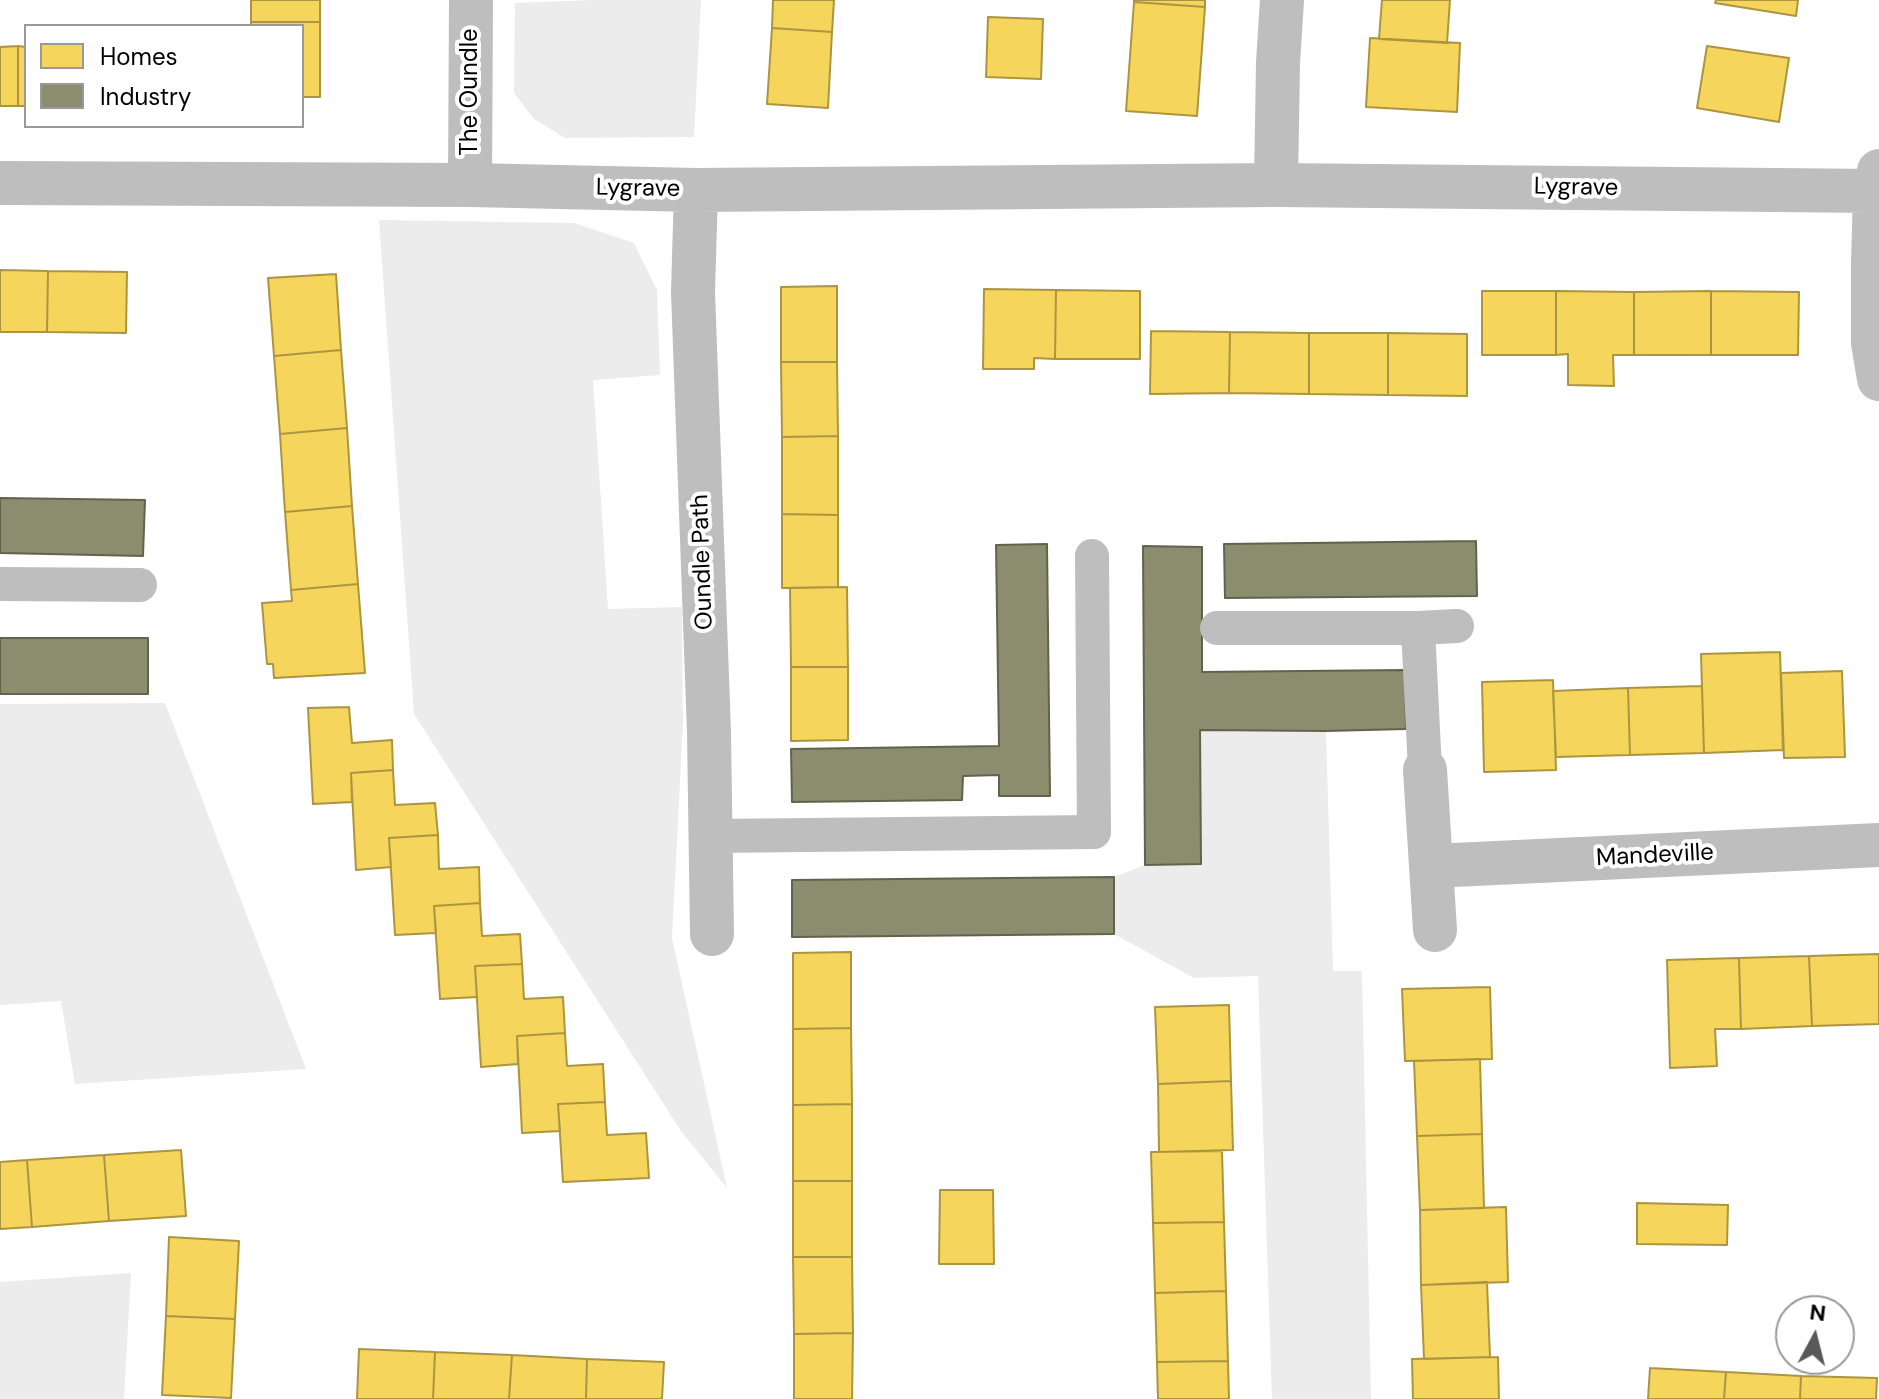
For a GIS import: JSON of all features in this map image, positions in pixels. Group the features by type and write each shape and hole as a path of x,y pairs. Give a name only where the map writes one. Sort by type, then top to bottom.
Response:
{"street":[{"name":"The Oundle","path":"470,185 471,0"},
{"path":"1276,185 1282,0"},
{"name":"Lygrave","path":"0,183 470,185 696,190 1877,181"},
{"path":"1877,181 1873,343 1879,379"},
{"name":"Oundle Path","path":"696,190 693,292 709,732 712,934"},
{"path":"1425,770 1435,930"},
{"name":"Mandeville","path":"1432,866 1879,845"}],"lane":[{"path":"711,836 1094,832 1092,556"},
{"path":"0,584 140,585"},
{"path":"1217,628 1457,626"},
{"path":"1418,628 1425,770"}],"shaded area":[{"path":"701,0 694,137 565,138 534,119 514,93 515,3"},
{"path":"379,220 574,223 634,243 657,290 660,375 593,380 608,609 682,607 683,723 672,938 727,1188 681,1131 414,714"},
{"path":"165,703 306,1069 75,1084 61,1001 0,1005 0,704"},
{"path":"1200,730 1326,731 1333,971 1362,971 1371,1399 1272,1399 1258,976 1194,978 1114,934 1114,877 1145,865"},
{"path":"131,1273 124,1399 0,1399 0,1282"}],"building: Homes":[{"path":"251,0 320,0 320,22 251,22"},
{"path":"773,0 834,0 832,32 772,28"},
{"path":"1205,0 1205,7 1134,2"},
{"path":"1382,0 1450,0 1447,43 1379,39"},
{"path":"1716,0 1798,0 1796,16 1715,3"},
{"path":"1134,2 1205,7 1197,116 1126,111"},
{"path":"988,17 1043,19 1041,79 986,77"},
{"path":"320,22 320,97 304,97 304,24 251,24"},
{"path":"772,28 832,32 828,108 767,104"},
{"path":"1370,38 1460,43 1457,112 1366,107"},
{"path":"18,46 24,47 24,106 18,106"},
{"path":"18,46 18,106 0,106 0,47"},
{"path":"1707,46 1789,58 1779,122 1697,108"},
{"path":"0,270 48,271 47,332 0,332"},
{"path":"48,271 127,272 126,333 47,332"},
{"path":"336,274 341,350 274,356 268,278"},
{"path":"837,286 837,362 781,362 781,287"},
{"path":"984,289 1056,290 1055,359 1034,358 1034,369 983,369"},
{"path":"1056,290 1140,291 1140,359 1055,359"},
{"path":"1482,291 1556,291 1556,355 1482,355"},
{"path":"1556,291 1634,292 1634,355 1613,355 1614,386 1568,385 1568,354 1556,355"},
{"path":"1711,291 1799,292 1798,355 1711,355"},
{"path":"1711,291 1711,355 1634,355 1634,292"},
{"path":"1151,331 1230,332 1229,393 1150,394"},
{"path":"1230,332 1309,333 1309,394 1229,393"},
{"path":"1309,333 1388,333 1388,395 1309,394"},
{"path":"1388,333 1467,334 1467,396 1388,395"},
{"path":"341,350 347,428 280,434 274,356"},
{"path":"781,362 837,362 838,436 782,437"},
{"path":"347,428 352,506 285,512 280,434"},
{"path":"838,436 838,515 782,514 782,437"},
{"path":"352,506 358,584 291,590 285,512"},
{"path":"782,514 838,515 838,587 782,588"},
{"path":"358,584 365,673 274,678 273,664 267,664 262,603 292,601 291,590"},
{"path":"847,587 848,667 791,667 790,588"},
{"path":"1780,652 1783,750 1704,753 1701,654"},
{"path":"791,667 848,667 848,740 791,741"},
{"path":"1842,671 1845,757 1784,758 1781,673"},
{"path":"1553,680 1556,770 1484,772 1482,682"},
{"path":"1702,686 1704,753 1630,755 1628,688"},
{"path":"1628,688 1630,755 1556,757 1553,691"},
{"path":"349,707 352,743 392,740 393,770 351,773 352,802 313,804 308,708"},
{"path":"393,770 395,805 435,803 438,835 389,838 391,867 356,870 351,773"},
{"path":"438,835 439,869 479,867 480,903 434,906 436,933 395,935 389,838"},
{"path":"480,903 482,936 520,934 522,964 475,966 477,997 440,999 434,906"},
{"path":"851,952 851,1028 793,1029 793,953"},
{"path":"1879,954 1879,1024 1812,1026 1809,956"},
{"path":"1809,956 1812,1026 1741,1029 1739,958"},
{"path":"1739,958 1741,1029 1715,1029 1717,1066 1670,1068 1667,960"},
{"path":"522,964 524,999 563,997 565,1033 517,1036 518,1064 481,1067 475,966"},
{"path":"1490,987 1492,1059 1405,1061 1402,989"},
{"path":"1229,1005 1231,1081 1158,1084 1155,1007"},
{"path":"851,1028 852,1104 793,1105 793,1029"},
{"path":"565,1033 567,1066 603,1064 605,1102 558,1104 560,1131 522,1133 517,1036"},
{"path":"1480,1059 1482,1134 1417,1136 1414,1061"},
{"path":"1231,1081 1233,1150 1159,1152 1158,1084"},
{"path":"605,1102 607,1135 646,1133 649,1178 563,1182 558,1104"},
{"path":"852,1104 852,1181 793,1181 793,1105"},
{"path":"1482,1134 1484,1208 1420,1210 1417,1136"},
{"path":"181,1150 186,1216 109,1221 104,1155"},
{"path":"1222,1151 1224,1222 1153,1223 1151,1152"},
{"path":"104,1155 109,1221 32,1227 27,1160"},
{"path":"27,1160 32,1227 0,1229 0,1162"},
{"path":"793,1181 852,1181 852,1257 793,1257"},
{"path":"940,1190 993,1190 994,1264 939,1264"},
{"path":"1637,1203 1728,1205 1727,1245 1637,1244"},
{"path":"1506,1207 1508,1282 1421,1285 1420,1210"},
{"path":"1224,1222 1226,1291 1155,1293 1153,1223"},
{"path":"169,1237 239,1241 235,1319 166,1316"},
{"path":"793,1257 852,1257 853,1333 794,1334"},
{"path":"1487,1282 1490,1357 1424,1359 1421,1285"},
{"path":"1226,1291 1228,1361 1157,1362 1155,1293"},
{"path":"166,1316 235,1319 231,1398 162,1395"},
{"path":"853,1333 852,1399 794,1399 794,1334"},
{"path":"359,1349 435,1352 433,1399 357,1399"},
{"path":"435,1352 512,1355 509,1399 433,1399"},
{"path":"512,1355 587,1359 586,1399 509,1399"},
{"path":"1498,1357 1499,1399 1413,1399 1412,1359"},
{"path":"587,1359 664,1362 662,1399 586,1399"},
{"path":"1228,1361 1229,1399 1158,1399 1157,1362"},
{"path":"1650,1368 1726,1372 1724,1399 1648,1399"},
{"path":"1726,1372 1801,1376 1800,1399 1724,1399"},
{"path":"1801,1376 1877,1378 1876,1399 1800,1399"}],"building: Industry":[{"path":"0,498 145,500 143,556 0,553"},
{"path":"1476,541 1477,596 1225,598 1224,544"},
{"path":"1047,544 1050,796 999,796 999,775 963,776 962,800 792,802 791,749 999,746 996,545"},
{"path":"1143,546 1202,547 1202,672 1405,670 1406,729 1200,730 1201,864 1145,865"},
{"path":"0,638 148,638 148,694 0,694"},
{"path":"1114,877 1114,934 792,937 792,880"}]}
